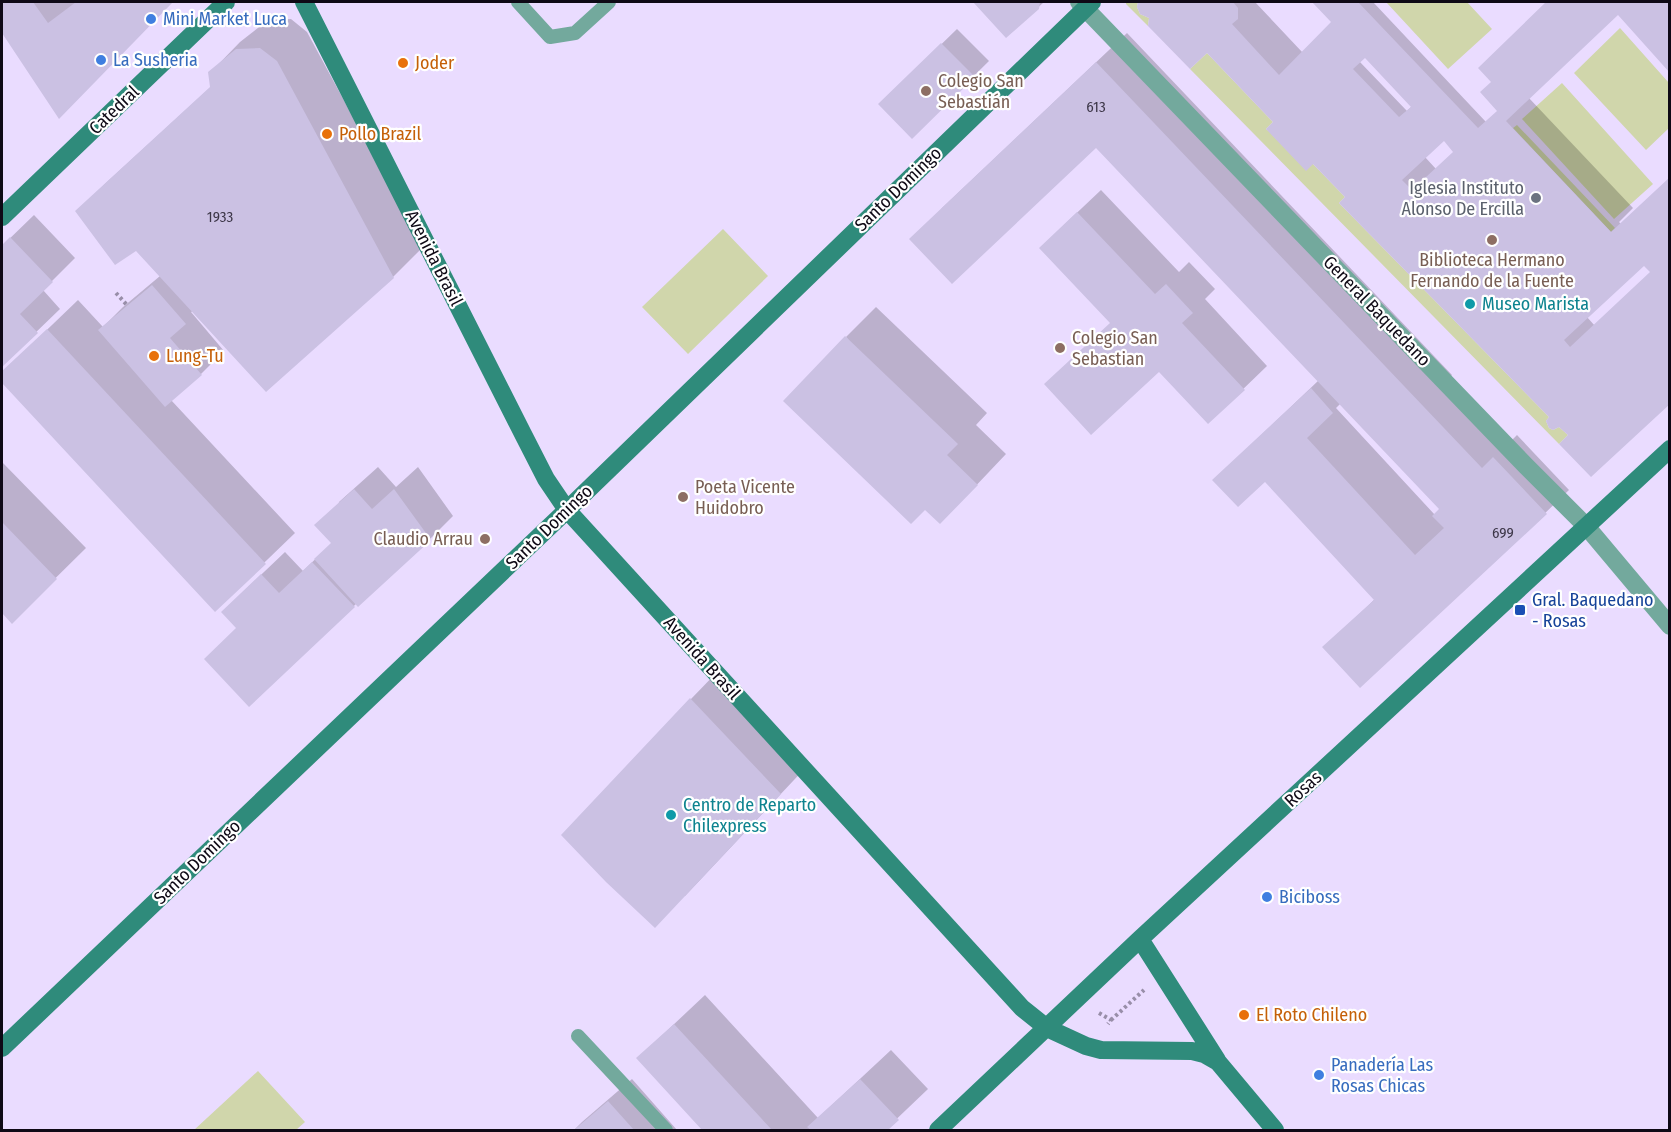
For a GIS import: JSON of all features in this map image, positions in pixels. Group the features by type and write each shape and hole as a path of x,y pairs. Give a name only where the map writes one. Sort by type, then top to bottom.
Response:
{"street":[{"name":"Catedral","path":"2,218 226,2"},
{"name":"Avenida Brasil","path":"304,2 524,436 546,478 567,510 1022,1008 1047,1028 1086,1046 1101,1050 1192,1051 1204,1054 1218,1062 1275,1131"},
{"name":"Santo Domingo","path":"2,1048 567,510 1085,4"},
{"name":"General Baquedano","path":"1085,4 1586,526 1670,626"},
{"name":"Rosas","path":"938,1131 1140,939 1670,449"},
{"path":"1140,939 1218,1062"}],"lane":[{"path":"518,2 550,37 575,33 609,2"},
{"path":"578,1036 666,1131"}],"path":[{"path":"116,292 127,305"},
{"path":"1111,1020 1162,973"}],"green space":[{"path":"1126,2 1138,2 1137,7 1140,14 1149,18 1148,26 1126,4"},
{"path":"1386,2 1467,2 1492,29 1448,69"},
{"path":"1620,28 1669,83 1669,128 1646,150 1574,73"},
{"path":"1207,53 1273,122 1266,129 1313,164 1345,197 1339,203 1549,417 1546,421 1549,428 1553,430 1559,427 1568,435 1559,444 1190,69"},
{"path":"1562,83 1653,184 1614,219 1522,119"},
{"path":"1517,125 1615,228 1611,232 1513,128"},
{"path":"723,229 768,276 688,354 642,307"},
{"path":"258,1071 305,1122 296,1130 194,1130"}],"building":[{"path":"2,2 33,2 48,23 76,2 173,2 59,119 2,33"},
{"path":"973,2 1040,2 1039,9 1006,38"},
{"path":"1138,2 1233,2 1238,8 1238,19 1232,24 1279,75 1331,22 1312,2 1358,2 1478,128 1497,111 1480,92 1491,82 1478,68 1546,2 1667,2 1670,4 1670,73 1618,15 1506,121 1611,232 1670,177 1670,404 1591,477 1559,444 1568,435 1559,427 1553,430 1549,428 1546,421 1549,417 1339,203 1345,197 1313,164 1306,171 1266,129 1273,122 1207,53 1190,69 1148,26 1149,18 1140,14 1137,7","holes":["1365,58 1411,107 1399,117 1353,69","1444,141 1453,152 1412,190 1402,180","1644,266 1650,272 1570,347 1564,340"]},
{"name":"Colegio San Sebastián","path":"941,43 975,77 912,139 878,104"},
{"path":"260,48 277,61 394,278 266,392 136,251 115,265 75,211 210,87 208,72 236,49"},
{"path":"1096,62 1482,468 1493,457 1547,514 1360,688 1322,647 1374,600 1265,482 1238,507 1212,480 1311,388 1333,413 1307,438 1415,555 1444,528 1432,516 1439,509 1096,148 952,284 909,239"},
{"path":"1077,212 1155,294 1166,284 1193,313 1182,323 1245,390 1208,424 1159,372 1091,435 1044,384 1110,323 1039,248"},
{"path":"10,237 53,282 20,314 38,333 2,367 2,245"},
{"name":"Lung-Tu","path":"152,285 186,324 170,338 202,375 165,407 98,330"},
{"path":"47,329 266,564 215,612 2,383 2,371"},
{"path":"845,336 958,444 947,455 978,485 940,524 925,510 911,524 783,401"},
{"path":"354,489 372,509 394,489 431,540 358,607 314,559 331,543 314,525"},
{"path":"2,522 57,579 12,624 2,613"},
{"path":"312,562 355,607 249,707 204,659 236,628 221,612 261,574 279,593"},
{"name":"Centro de Reparto Chilexpress","path":"690,698 781,794 655,928 561,835"},
{"path":"674,1024 772,1130 702,1130 636,1058"},
{"path":"860,1079 899,1120 888,1130 811,1130 807,1127"},
{"path":"608,1101 634,1130 574,1130"}],"place":[{"name":"Mini Market Luca","path":"151,19"},
{"name":"La Susheria","path":"101,60"},
{"name":"Joder","path":"403,63"},
{"name":"Colegio San Sebastián","path":"926,91"},
{"name":"Pollo Brazil","path":"327,134"},
{"name":"Iglesia Instituto Alonso De Ercilla","path":"1536,198"},
{"name":"Biblioteca Hermano Fernando de la Fuente","path":"1492,240"},
{"name":"Museo Marista","path":"1470,304"},
{"name":"Colegio San Sebastian","path":"1060,348"},
{"name":"Lung-Tu","path":"154,356"},
{"name":"Poeta Vicente Huidobro","path":"683,497"},
{"name":"Claudio Arrau","path":"485,539"},
{"name":"Gral. Baquedano - Rosas","path":"1520,610"},
{"name":"Centro de Reparto Chilexpress","path":"671,815"},
{"name":"Biciboss","path":"1267,897"},
{"name":"El Roto Chileno","path":"1244,1015"},
{"name":"Panadería Las Rosas Chicas","path":"1319,1075"}]}
